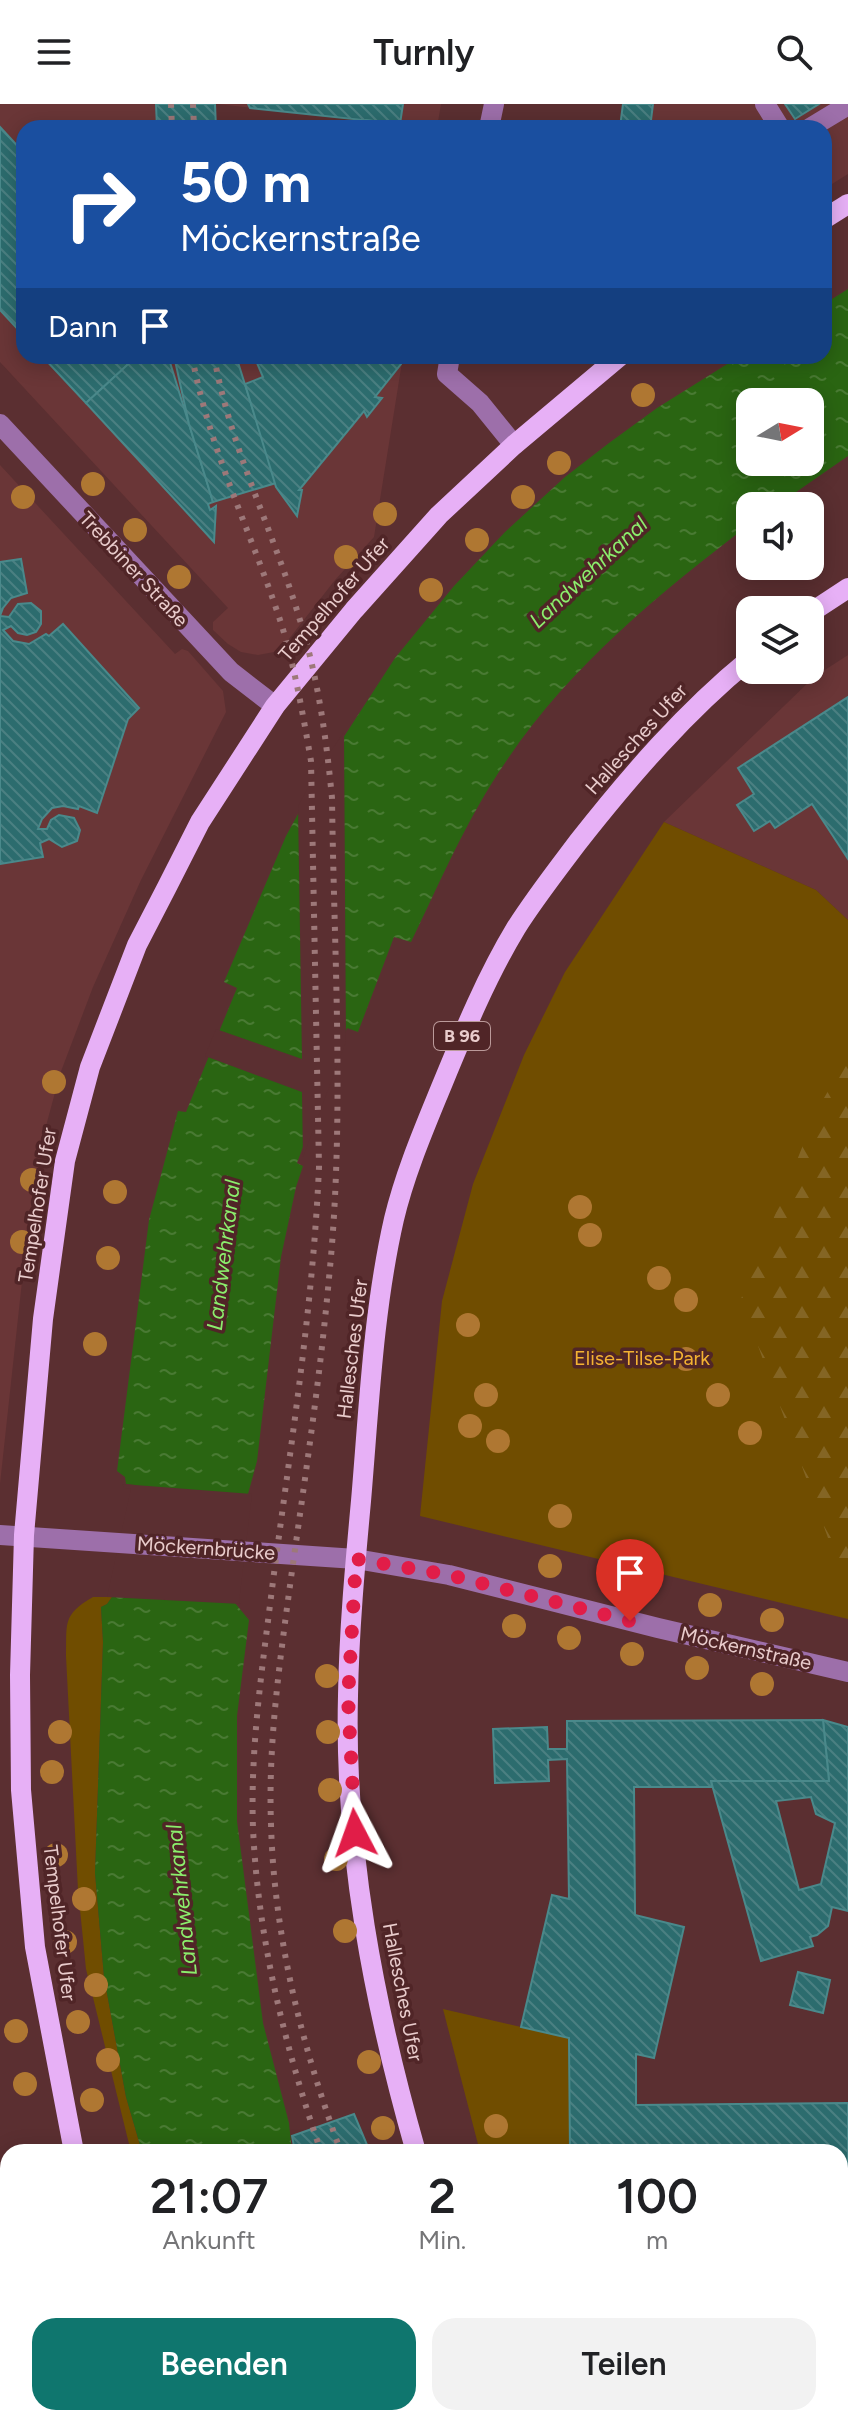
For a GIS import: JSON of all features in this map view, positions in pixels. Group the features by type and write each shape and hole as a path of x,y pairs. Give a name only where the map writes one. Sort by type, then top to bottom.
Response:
{"main road":[{"name":"Tempelhofer Ufer","path":"72,2144 35,1947 21,1790 20,1675 24,1535 43,1319 65,1161 90,1067 137,945 173,874 200,822 275,706 354,610 439,515 514,445 610,364"},
{"path":"824,604 848,588"},
{"name":"Hallesches Ufer","path":"414,2144 380,2013 357,1858 348,1698 370,1386 394,1218 416,1150 460,1042 491,972 517,926 547,883 647,759 736,670"}],"street":[{"path":"823,120 848,105"},
{"path":"449,364 447,374 480,403 514,445"},
{"name":"Trebbiner Straße","path":"0,424 231,672 275,706"},
{"path":"0,1535 24,1535"},
{"name":"Möckernbrücke","path":"24,1535 316,1556"},
{"name":"Möckernstraße","path":"316,1556 356,1559 449,1575 848,1672"}],"shaded area":[{"path":"0,104 216,104 216,120 16,120 16,364 402,364 374,537 335,580 285,644 274,652 258,655 241,652 213,630 213,622 228,608 0,362"},
{"path":"216,104 441,104 438,120 363,120"},
{"path":"653,104 848,104 848,174 832,184 832,120 651,120"},
{"path":"0,465 175,654 182,649 188,651 223,691 226,712 141,880 93,987 60,1074 46,1126 29,1217 0,1484"},
{"path":"848,655 848,920 816,890 664,822 807,684 824,684 824,671"}],"green space":[{"name":"Elise-Tilse-Park","path":"664,822 816,890 848,920 848,1619 420,1516 442,1301 473,1184 524,1055 565,972"},
{"path":"848,1058 848,1571 839,1568 741,1299 818,1108"},
{"path":"93,1597 112,1597 101,1607 103,1642 95,1873 104,1977 126,2097 140,2144 129,2144 86,1969 78,1890 66,1656 68,1621 83,1603"},
{"path":"443,2009 569,2038 570,2144 478,2144"}],"water":[{"name":"Landwehrkanal","path":"848,289 848,456 824,473 824,388 736,388 736,476 819,476 796,492 736,492 736,535 619,632 559,693 507,760 480,803 411,942 394,937 358,1032 347,1028 297,1163 303,1166 281,1257 257,1461 248,1494 235,1603 249,1620 237,1716 237,1821 263,2023 289,2123 291,2144 140,2144 126,2097 104,1977 95,1873 103,1642 101,1607 112,1597 135,1485 126,1484 125,1477 117,1471 149,1220 178,1111 186,1112 237,988 224,982 286,836 321,772 395,658 454,586 505,532 565,477 657,408 727,364 832,364 832,299"}],"pier":[{"path":"344,732 346,1042 303,1157 302,1092 205,1056 216,1029 302,1059 298,806"},
{"path":"122,1484 252,1494 241,1604 107,1597 131,1489 124,1488"}],"building":[{"path":"156,104 215,104 216,120 157,120"},
{"path":"248,104 403,104 401,120 362,120 250,108"},
{"path":"623,104 653,104 651,120 621,120"},
{"path":"785,104 819,104 795,119"},
{"path":"0,127 16,144 16,327 0,310"},
{"path":"49,364 128,364 86,403"},
{"path":"128,364 170,364 213,502 208,504 210,510 216,506 214,542 86,403"},
{"path":"176,364 239,364 276,483 213,502 189,424"},
{"path":"257,364 401,364 375,397 382,398 367,417 364,411 299,490 302,490 297,516 276,487 245,384 263,377"},
{"path":"21,559 27,593 11,598 0,616 0,562"},
{"path":"31,603 41,611 41,624 36,632 27,635 18,633 11,626 3,630 13,641 29,644 46,634 49,636 63,624 139,708 128,719 97,813 79,806 78,809 63,806 52,808 42,819 38,829 47,829 51,820 59,815 74,818 80,830 77,841 62,847 49,839 40,843 43,857 0,864 0,616 9,617 18,604"},
{"path":"848,697 848,859 812,804 775,828 770,821 754,831 737,805 754,794 738,768"},
{"path":"823,1720 848,1727 848,1911 832,1907 828,1926 810,1937 813,1946 761,1961 711,1781 829,1781","holes":["811,1797 816,1814 835,1823 821,1884 799,1890 776,1801"]},
{"path":"823,1720 829,1781 711,1781 712,1787 634,1787 635,1915 684,1927 654,2058 636,2054 636,2105 848,2103 848,2144 570,2144 569,2038 521,2027 552,1895 569,1899 567,1759 548,1760 549,1781 495,1783 493,1729 547,1727 548,1749 567,1749 567,1721"},
{"path":"798,1972 830,1980 823,2013 790,2005"},
{"path":"354,2114 367,2144 294,2144 292,2136"}],"railway":[{"path":"171,104 172,120"},
{"path":"193,104 194,120"},
{"path":"194,364 220,458 281,623 295,674 311,761 319,1167 307,1323 258,1704 253,1766 253,1828 261,1911 275,1993 318,2144"},
{"path":"216,364 230,423 306,639 320,707 332,798 338,1098 334,1218 317,1390 279,1670 273,1732 271,1824 278,1908 292,1991 338,2144"}],"route":[{"path":"355,1833 348,1698 356,1559 449,1575 630,1621"}]}
